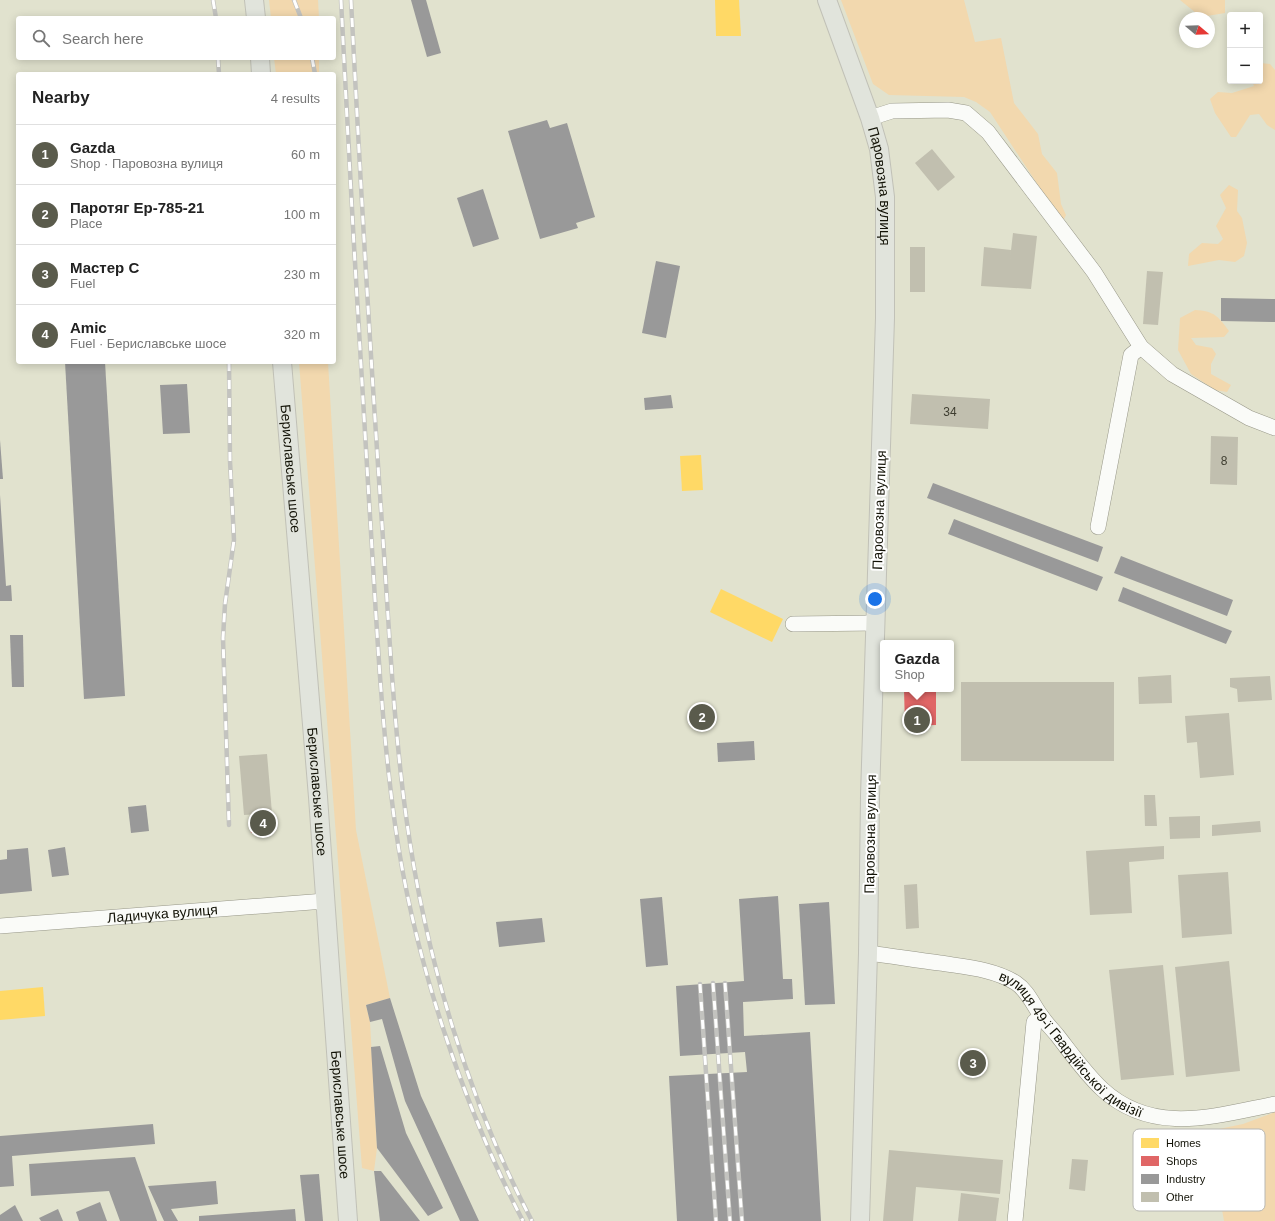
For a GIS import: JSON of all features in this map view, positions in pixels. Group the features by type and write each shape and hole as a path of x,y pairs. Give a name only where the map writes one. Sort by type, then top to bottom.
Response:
{"main road":[{"path":"254,0 256,16"},
{"name":"Паровозна вулиця","path":"827,0 870,118 880,156 885,197 885,318 860,1221"},
{"path":"260,60 261,72"},
{"name":"Бериславське шосе","path":"282,364 325,901 348,1221"}],"street":[{"path":"870,118 892,111 948,110 966,113 978,122 988,132 1094,272 1141,347 1172,374 1249,418 1275,428"},
{"path":"1098,527 1131,355 1141,347"},
{"path":"793,624 876,623"},
{"name":"Ладичука вулиця","path":"0,926 325,901"},
{"name":"вулиця 49-ї Гвардійської дивізії","path":"868,953 975,968 1008,978 1018,984 1026,993 1041,1016 1102,1088 1120,1103 1134,1110 1163,1118 1180,1119 1219,1115 1275,1104"},
{"path":"1015,1221 1034,1022 1041,1016"}],"shaded area":[{"path":"269,0 318,0 319,16 271,16"},
{"path":"841,0 964,0 975,42 1001,38 1014,103 1038,134 1042,154 1057,173 1061,204 1066,215 1064,219 1057,214 990,112 976,102 964,97 889,95 873,84"},
{"path":"1180,0 1225,0 1225,13 1215,15 1215,12 1195,12"},
{"path":"274,60 319,60 319,72 276,72"},
{"path":"1263,63 1270,64 1275,70 1275,130 1267,125 1259,114 1250,115 1236,137 1231,137 1215,113 1210,99 1218,92 1232,93 1254,86 1253,84 1263,84"},
{"path":"1229,185 1238,190 1237,211 1242,218 1247,243 1244,256 1235,262 1219,260 1188,266 1189,254 1202,243 1218,244 1223,239 1216,226 1226,208 1220,195"},
{"path":"1195,310 1215,315 1229,331 1224,337 1191,338 1196,345 1212,348 1216,354 1211,364 1211,374 1231,385 1227,392 1215,390 1191,374 1178,350 1180,318"},
{"path":"299,364 328,364 356,830 390,998 366,1005 370,1022 377,1148 374,1171 362,1168"},
{"path":"1275,1112 1275,1221 1224,1221 1222,1211 1265,1211 1265,1129 1219,1129 1243,1124"}],"building: Homes":[{"path":"715,0 739,0 741,36 716,36"},
{"path":"701,455 703,490 682,491 680,456"},
{"path":"721,589 783,619 772,642 710,612"},
{"path":"43,987 45,1016 0,1020 0,991"}],"building: Shops":[{"path":"904,692 936,692 936,725 905,726"},
{"path":"273,813 275,831 251,833 250,815"}],"building: Industry":[{"path":"411,0 426,0 441,53 427,57"},
{"path":"547,120 550,128 567,123 595,217 576,223 578,228 540,239 508,131"},
{"path":"483,189 499,239 473,247 457,198"},
{"path":"656,261 680,266 666,338 642,333"},
{"path":"1221,298 1275,299 1275,322 1221,321"},
{"path":"65,364 105,364 125,696 84,699"},
{"path":"187,384 190,433 163,434 160,385"},
{"path":"671,395 673,408 645,410 644,398"},
{"path":"0,440 3,479 0,479"},
{"path":"933,483 1103,547 1098,562 927,498"},
{"path":"0,495 6,586 11,585 12,601 0,601"},
{"path":"954,519 1103,577 1097,591 948,534"},
{"path":"1121,556 1233,600 1227,616 1114,573"},
{"path":"1123,587 1232,631 1226,644 1118,601"},
{"path":"10,635 23,635 24,687 12,687"},
{"path":"754,741 755,760 718,762 717,743"},
{"path":"146,805 149,831 131,833 128,807"},
{"path":"65,847 69,875 52,877 48,850"},
{"path":"28,848 32,891 0,894 0,860 7,859 7,850"},
{"path":"778,896 783,979 792,979 793,999 743,1002 744,1036 810,1032 821,1221 677,1221 669,1076 747,1072 745,1052 680,1056 676,986 744,981 739,899"},
{"path":"662,897 668,965 646,967 640,899"},
{"path":"829,902 835,1004 805,1005 799,904"},
{"path":"542,918 545,942 499,947 496,922"},
{"path":"390,998 421,1096 479,1221 460,1221 405,1101 382,1019 370,1022 366,1005"},
{"path":"380,1046 406,1133 443,1208 428,1216 377,1148 371,1047"},
{"path":"153,1124 155,1144 12,1156 14,1186 0,1187 0,1136"},
{"path":"135,1157 157,1221 120,1221 109,1191 31,1196 29,1164"},
{"path":"374,1171 381,1171 420,1221 380,1221"},
{"path":"319,1174 323,1221 305,1221 300,1175"},
{"path":"216,1181 218,1204 171,1209 178,1221 164,1221 148,1186"},
{"path":"100,1202 107,1221 79,1221 76,1212"},
{"path":"15,1205 23,1221 0,1221 0,1215"},
{"path":"58,1209 63,1221 41,1221 39,1218"},
{"path":"295,1209 296,1221 199,1221 199,1216"}],"building: Other":[{"path":"932,149 955,177 938,191 915,163"},
{"path":"1013,233 1037,236 1031,289 981,286 984,247 1011,250 1010,259"},
{"path":"910,247 925,247 925,292 910,292"},
{"path":"1147,271 1163,272 1158,325 1143,324"},
{"path":"912,394 990,399 988,429 910,424"},
{"path":"1211,436 1238,437 1237,485 1210,484"},
{"path":"1171,675 1172,703 1139,704 1138,677"},
{"path":"1270,676 1272,700 1238,702 1237,689 1230,687 1230,678"},
{"path":"961,682 1114,682 1114,761 961,761"},
{"path":"1229,713 1234,775 1200,778 1197,742 1187,743 1185,716"},
{"path":"267,754 272,813 244,815 239,756"},
{"path":"1144,795 1155,795 1157,826 1145,826"},
{"path":"1200,816 1200,838 1170,839 1169,817"},
{"path":"1260,821 1261,832 1212,836 1212,825"},
{"path":"1164,846 1164,859 1129,862 1132,913 1090,915 1086,851"},
{"path":"1228,872 1232,934 1182,938 1178,875"},
{"path":"917,884 919,928 906,929 904,885"},
{"path":"1229,961 1240,1071 1186,1077 1175,967"},
{"path":"1163,965 1174,1075 1121,1080 1109,970"},
{"path":"889,1150 1003,1160 1000,1194 916,1187 913,1221 883,1221"},
{"path":"1072,1159 1088,1160 1085,1191 1069,1189"},
{"path":"961,1193 999,1198 996,1221 958,1221"}],"railway":[{"path":"213,0 216,16"},
{"path":"294,0 300,16"},
{"path":"341,0 354,250 379,662 395,824 403,874 414,925 427,976 443,1028 460,1079 480,1128 523,1221"},
{"path":"351,0 369,328 389,636 398,749 407,823 415,874 426,925 438,976 453,1027 469,1077 488,1127 509,1175 532,1221"},
{"path":"218,60 219,72"},
{"path":"312,60 315,72"},
{"path":"229,364 230,461 234,540 225,604 223,638 229,825"},
{"path":"713,983 730,1221"},
{"path":"725,983 742,1221"},
{"path":"700,984 716,1221"}],"place":[{"name":"Паротяг Ер-785-21","path":"702,717"},
{"name":"Gazda","path":"917,720"},
{"name":"Amic","path":"263,823"},
{"name":"Мастер С","path":"973,1063"}]}
